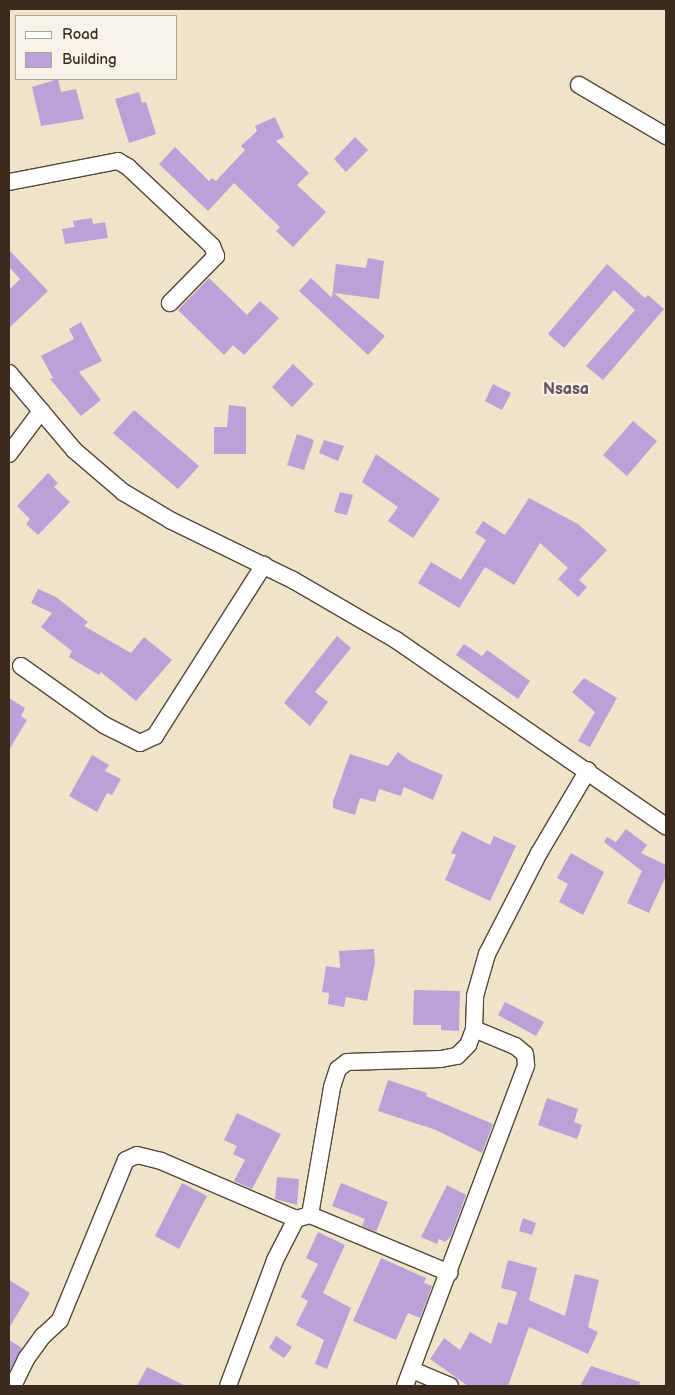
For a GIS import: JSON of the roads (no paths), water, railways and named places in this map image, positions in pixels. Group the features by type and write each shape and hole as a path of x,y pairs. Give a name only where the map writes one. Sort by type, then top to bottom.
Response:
{"street":[{"path":"580,85 666,136"},
{"path":"9,182 118,161 128,167 212,246 216,256 170,303"},
{"path":"9,373 74,450 123,492 172,521 264,564 396,640 588,770 666,826"},
{"path":"9,454 41,411"},
{"path":"20,666 104,725 140,743 155,736 264,564"},
{"path":"228,1386 274,1260 303,1217 332,1087 338,1069 347,1062 457,1056 468,1045 474,1029 475,996 487,954 539,853 588,770"},
{"path":"405,1386 526,1065 525,1054 514,1046 474,1029"},
{"path":"14,1386 26,1359 43,1336 60,1320 126,1160 138,1155 161,1161 449,1273"},
{"path":"412,1370 450,1386"}],"district":[{"name":"Nsasa","path":"566,390"}]}
